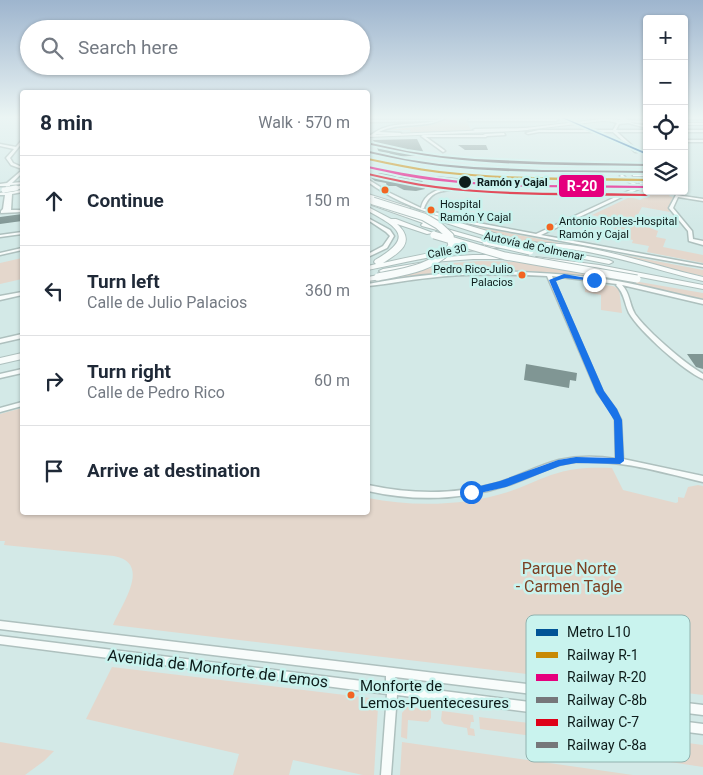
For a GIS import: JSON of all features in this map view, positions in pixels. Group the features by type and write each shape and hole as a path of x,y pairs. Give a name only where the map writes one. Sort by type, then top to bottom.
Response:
{"highway":[{"path":"370,191 398,200 454,225 508,240"},
{"path":"370,200 398,200"},
{"path":"370,200 438,224 450,237 451,243 447,253 438,261 425,266 370,279"},
{"name":"Autovía de Colmenar","path":"370,200 419,220 703,284"},
{"name":"Autovía de Colmenar","path":"370,201 408,220 455,234 530,251 703,284"},
{"path":"370,210 406,222 455,234"},
{"path":"370,210 434,235 505,256 637,279 703,284"},
{"path":"370,210 397,226 402,238 401,243 392,254 370,266"},
{"name":"Calle 30","path":"370,267 455,249 513,244 570,247 637,263 703,284"},
{"path":"370,274 449,261 498,259 600,269 703,284"},
{"path":"0,356 20,351"},
{"path":"0,361 20,356"}],"main road":[{"path":"4,190 20,187"}],"street":[{"path":"12,154 8,160 20,167"},
{"path":"20,174 4,190 5,211 20,210"},
{"path":"537,235 640,187 639,177 643,176"},
{"path":"624,178 637,186"},
{"path":"370,182 398,200 429,212 465,222 703,266"},
{"path":"423,207 434,192 450,190"},
{"path":"703,200 677,196 671,208 690,231 691,240 703,243"},
{"path":"398,200 429,212"},
{"path":"370,220 391,233 391,240 385,247 370,255"},
{"path":"558,226 551,232 561,240"},
{"path":"0,236 20,233"},
{"path":"0,254 20,249"},
{"path":"370,285 455,274 500,272 551,277 564,276 616,283 703,302"},
{"path":"551,277 600,392 614,411 618,420 620,461"},
{"path":"616,283 626,292 630,309 639,322 677,357 703,377"},
{"path":"626,292 640,288"},
{"path":"0,298 20,294"},
{"path":"0,341 20,336"},
{"path":"0,376 20,371"},
{"path":"0,410 20,405"},
{"path":"370,488 398,494 458,494 502,484 558,463 576,460 620,461 703,479"},
{"name":"Avenida de Monforte de Lemos","path":"0,625 526,689"},
{"name":"Avenida de Monforte de Lemos","path":"0,640 526,707"},
{"path":"386,775 392,690 390,672"},
{"name":"Avenida de Monforte de Lemos","path":"690,708 703,710"},
{"name":"Avenida de Monforte de Lemos","path":"690,727 703,729"}],"green space":[{"path":"644,195 670,195 673,197 668,208 670,212 642,207 635,220 649,222 647,227 658,231 656,237 666,239 663,247 703,255 703,263 647,252 649,246 632,243 633,240 623,238 626,232 614,230 616,225 604,222 606,218 592,215 630,197 640,200 647,196"},
{"path":"461,224 703,270 703,276 566,246 525,242"},
{"path":"20,258 20,279 0,284 0,263"},
{"path":"481,261 524,262 703,293 703,299 606,280 533,271 490,270 455,272 370,282 453,263"},
{"path":"585,283 613,286 619,289 622,313 601,310 601,295 585,292"},
{"name":"Parque Norte - Carmen Tagle","path":"20,409 20,515 370,515 370,498 420,504 474,500 508,492 559,473 589,468 612,468 623,490 676,503 678,502 678,497 684,498 688,487 703,486 703,695 690,693 690,615 526,615 526,674 113,625 127,596 133,575 131,567 125,560 114,556 4,545 5,541 0,541 0,414"},
{"path":"112,667 370,698 378,707 374,775 363,775 293,760 289,775 233,775 239,754 86,719"},
{"path":"407,707 431,710 431,718 428,722 408,720 407,739 401,737 402,713"},
{"path":"442,711 473,715 474,722 471,722 470,728 474,729 475,736 468,735 467,728 444,724 441,720"},
{"path":"479,717 526,723 526,735 480,729"},
{"path":"0,742 54,751 25,775 0,775"},
{"path":"402,742 526,760 526,762 542,762 633,775 400,775"},
{"path":"690,743 703,745 703,767 670,762 690,762"}],"building":[{"path":"390,154 425,155 392,157"},
{"path":"379,173 391,174 397,177 408,177 410,180 420,174 425,189 416,191 404,190 396,186 387,186 386,183 375,181 370,177"},
{"path":"436,176 477,180 477,184 435,180"},
{"path":"20,214 20,221 0,224 0,217"},
{"path":"687,354 703,354 703,369 696,367"},
{"path":"526,364 577,373 576,381 570,380 569,388 524,380"}],"rail line":[{"name":"C-8b","path":"379,154 439,165 474,168 643,172"},
{"name":"C-8a","path":"422,154 509,162 643,165"},
{"name":"R-1","path":"370,159 403,167 472,175 643,180"},
{"name":"R-20","path":"370,167 403,175 472,183 643,187"},
{"name":"C-7","path":"370,174 402,182 471,190 643,195"}],"place":[{"name":"Ramón y Cajal","path":"465,182"},
{"name":"Hospital Ramón Y Cajal","path":"431,210"},
{"name":"Antonio Robles-Hospital Ramón y Cajal","path":"550,227"},
{"name":"Pedro Rico-Julio Palacios","path":"522,275"},
{"name":"Monforte de Lemos-Puentecesures","path":"351,695"}],"route":[{"path":"471,492 502,484 558,463 576,460 620,461 618,453 618,420 614,411 600,392 552,280 564,276 594,280"}]}
